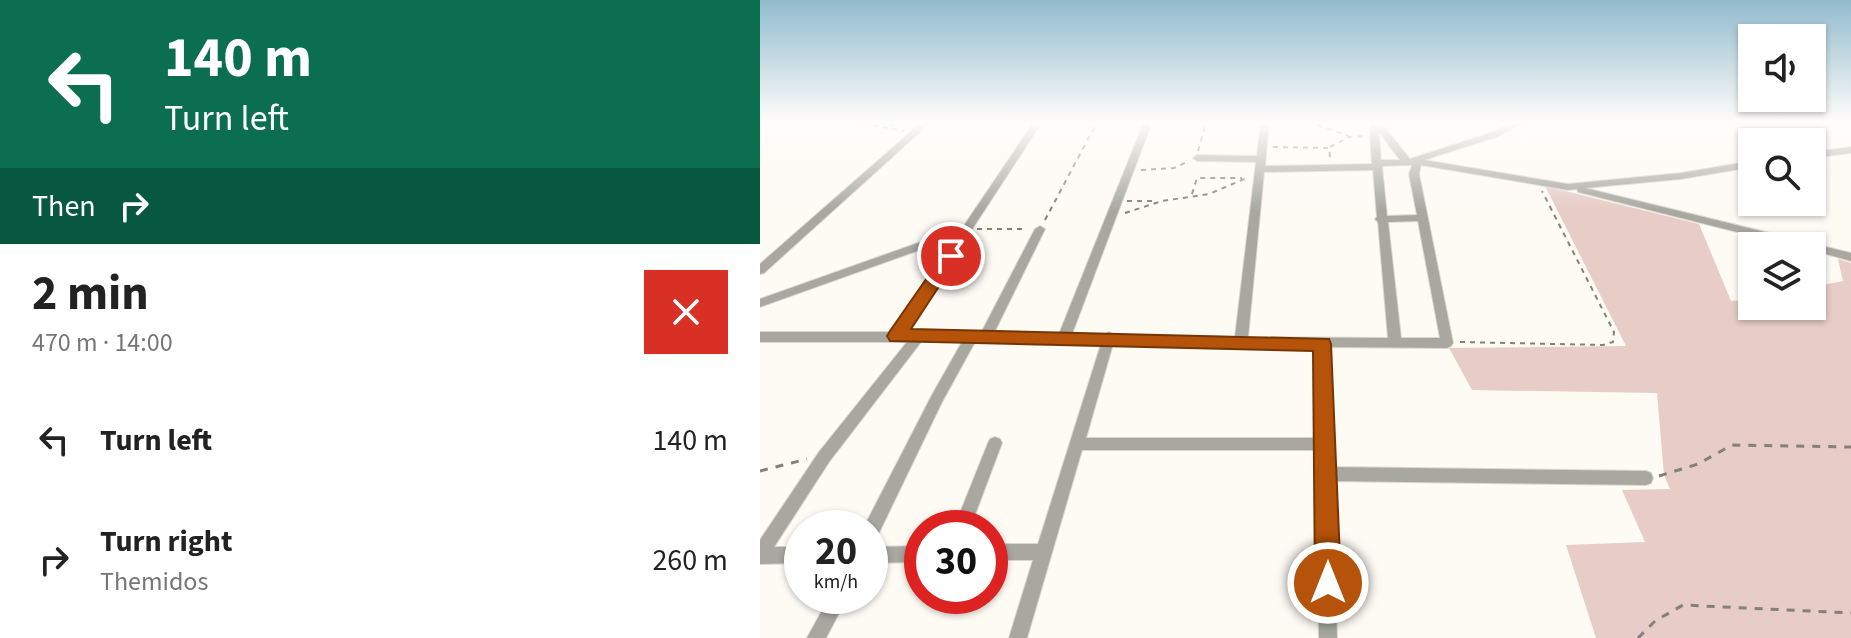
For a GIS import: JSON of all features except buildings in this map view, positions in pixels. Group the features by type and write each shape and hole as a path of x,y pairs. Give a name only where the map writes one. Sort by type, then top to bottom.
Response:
{"street":[{"path":"760,270 893,152"},
{"path":"896,336 1019,152"},
{"path":"1064,338 1136,152"},
{"path":"1241,342 1261,152"},
{"path":"1375,152 1395,343"},
{"path":"760,337 1109,337 1322,344 1447,343 1412,162 1403,152"},
{"path":"1412,162 1439,152"},
{"path":"1197,158 1330,167 1412,162 1568,187 1749,232"},
{"path":"1568,187 1681,176 1738,166"},
{"path":"1380,219 1423,218"},
{"path":"760,303 968,229"},
{"path":"882,510 937,399 979,336 1040,229"},
{"path":"1826,251 1851,257"},
{"path":"760,556 824,457 918,336"},
{"path":"1018,638 1109,337"},
{"path":"1322,344 1328,638"},
{"path":"969,510 995,443"},
{"path":"1077,444 1325,444"},
{"path":"1327,474 1646,478"},
{"path":"1008,552 1042,552"},
{"path":"760,556 784,555"},
{"path":"816,638 829,614"}],"path":[{"path":"968,229 1040,229 1081,152"},
{"path":"1129,170 1174,168 1197,158 1199,152"},
{"path":"1113,218 1162,201 1220,190 1243,178 1259,163 1311,152"},
{"path":"1329,152 1330,167"},
{"path":"1191,196 1197,178 1243,178"},
{"path":"1447,343 1603,345 1613,342 1614,332 1538,183"},
{"path":"1120,200 1162,201"},
{"path":"1646,478 1675,473 1732,445 1851,447"},
{"path":"760,471 780,464 824,457"},
{"path":"1638,638 1655,621 1683,605 1851,613"}],"shaded area":[{"path":"1545,186 1699,224 1731,301 1738,300 1738,320 1826,320 1826,284 1843,281 1838,259 1851,263 1851,638 1596,638 1566,545 1645,542 1622,490 1670,489 1664,475 1657,393 1472,390 1449,348 1626,346"}],"route":[{"path":"951,256 896,336 1109,337 1322,344 1328,583"}]}
